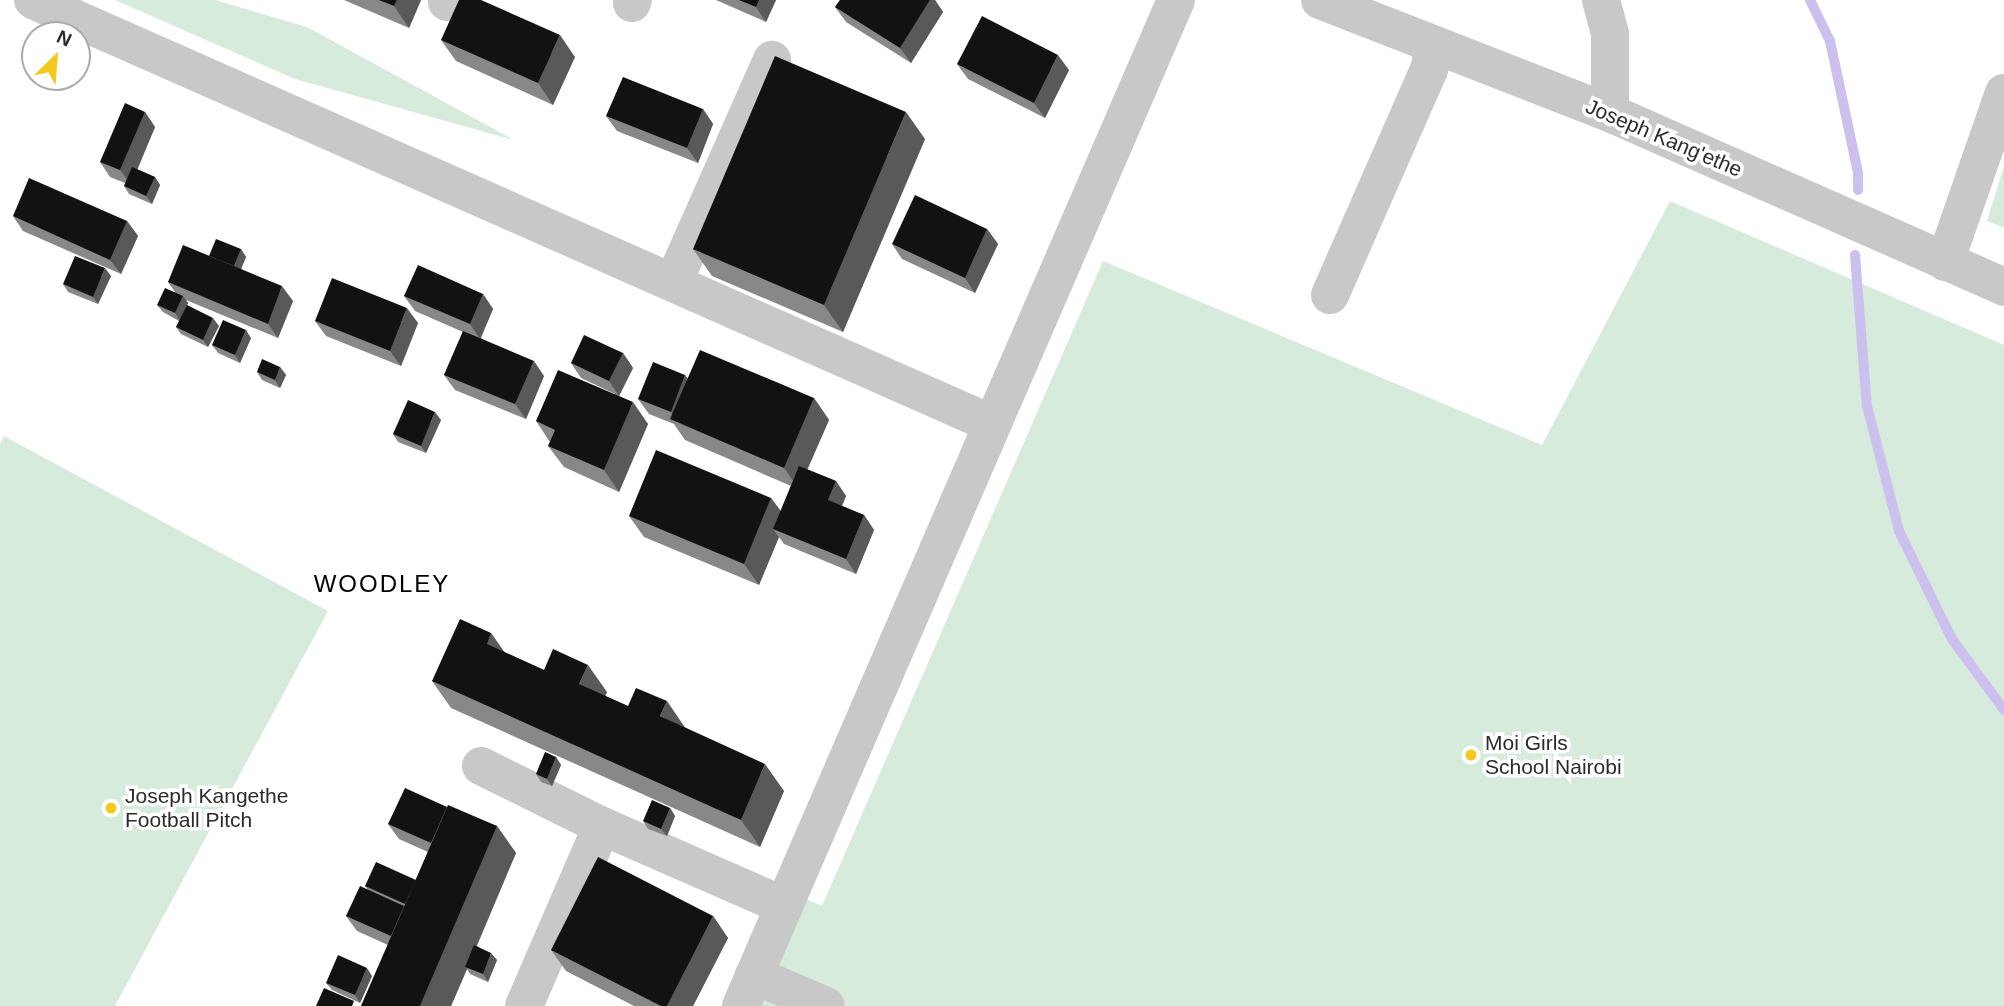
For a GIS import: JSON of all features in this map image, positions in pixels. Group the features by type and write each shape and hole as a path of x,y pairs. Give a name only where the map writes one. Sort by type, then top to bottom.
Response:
{"street":[{"path":"33,0 674,281 990,423"},
{"path":"825,1006 748,991 990,423 1176,0"},
{"name":"Joseph Kang'ethe","path":"1320,0 1610,113 2004,287"},
{"path":"1601,0 1610,33 1610,113"},
{"path":"1330,295 1429,70 1435,46"},
{"path":"674,281 772,60"},
{"path":"1945,262 2004,93"},
{"path":"481,766 603,826 784,906"},
{"path":"524,1006 603,826"}],"green space":[{"path":"115,0 215,0 307,27 514,140 295,79"},
{"path":"2004,166 2004,228 1987,221"},
{"name":"Moi Girls School Nairobi","path":"1670,201 2004,345 2004,1006 722,1006 777,886 822,906 1103,261 1542,445"},
{"name":"Joseph Kangethe Football Pitch","path":"4,436 328,611 115,1006 0,1006 0,444"}],"building":[{"path":"379,0 397,0 394,6"},
{"path":"459,0 481,0 560,35 538,83 441,40"},
{"path":"739,0 759,0 756,7"},
{"path":"840,0 930,0 900,48 835,7"},
{"path":"982,16 1058,55 1034,103 957,64"},
{"path":"775,56 906,112 824,305 693,249"},
{"path":"623,77 703,109 687,148 606,116"},
{"path":"125,103 145,112 120,170 100,162"},
{"path":"132,167 155,177 146,196 124,186"},
{"path":"29,178 127,221 110,260 13,216"},
{"path":"915,195 987,229 965,278 892,244"},
{"path":"216,239 241,249 234,266 209,256"},
{"path":"183,245 282,286 268,324 168,282"},
{"path":"75,256 105,268 93,297 63,284"},
{"path":"418,265 483,294 470,324 404,296"},
{"path":"332,278 407,308 390,351 315,321"},
{"path":"165,288 183,296 175,313 157,305"},
{"path":"187,305 213,318 203,340 176,327"},
{"path":"223,320 246,330 235,355 212,345"},
{"path":"463,331 534,361 515,404 444,375"},
{"path":"584,335 623,353 609,381 571,363"},
{"path":"700,350 814,398 784,468 670,419"},
{"path":"262,359 280,367 275,380 257,372"},
{"path":"653,362 685,375 671,412 638,399"},
{"path":"558,370 633,402 604,470 548,446 555,430 536,421"},
{"path":"408,400 435,412 421,446 393,434"},
{"path":"656,450 771,498 744,564 629,516"},
{"path":"799,466 836,481 828,500 864,515 846,559 773,529"},
{"path":"460,619 491,633 487,644 544,670 553,649 588,665 579,684 628,706 636,688 667,701 660,716 765,764 741,820 432,681"},
{"path":"545,752 556,757 547,779 536,774"},
{"path":"405,788 447,807 431,843 388,824"},
{"path":"652,800 670,808 661,829 643,821"},
{"path":"448,805 497,826 420,1006 361,1006"},
{"path":"598,857 713,916 667,1006 661,1006 551,950"},
{"path":"376,862 416,880 405,904 365,886"},
{"path":"360,886 404,906 391,936 346,916"},
{"path":"474,945 491,953 483,974 465,967"},
{"path":"338,955 367,968 355,995 326,983"},
{"path":"324,988 354,1001 352,1006 316,1006"}],"waterway":[{"path":"1810,0 1830,41 1858,173 1858,190"},
{"path":"1855,255 1867,406 1899,531 1952,639 2004,710"}],"place":[{"name":"Moi Girls School Nairobi","path":"1471,755"},
{"name":"Joseph Kangethe Football Pitch","path":"111,808"}],"district":[{"name":"WOODLEY","path":"382,584"}]}
